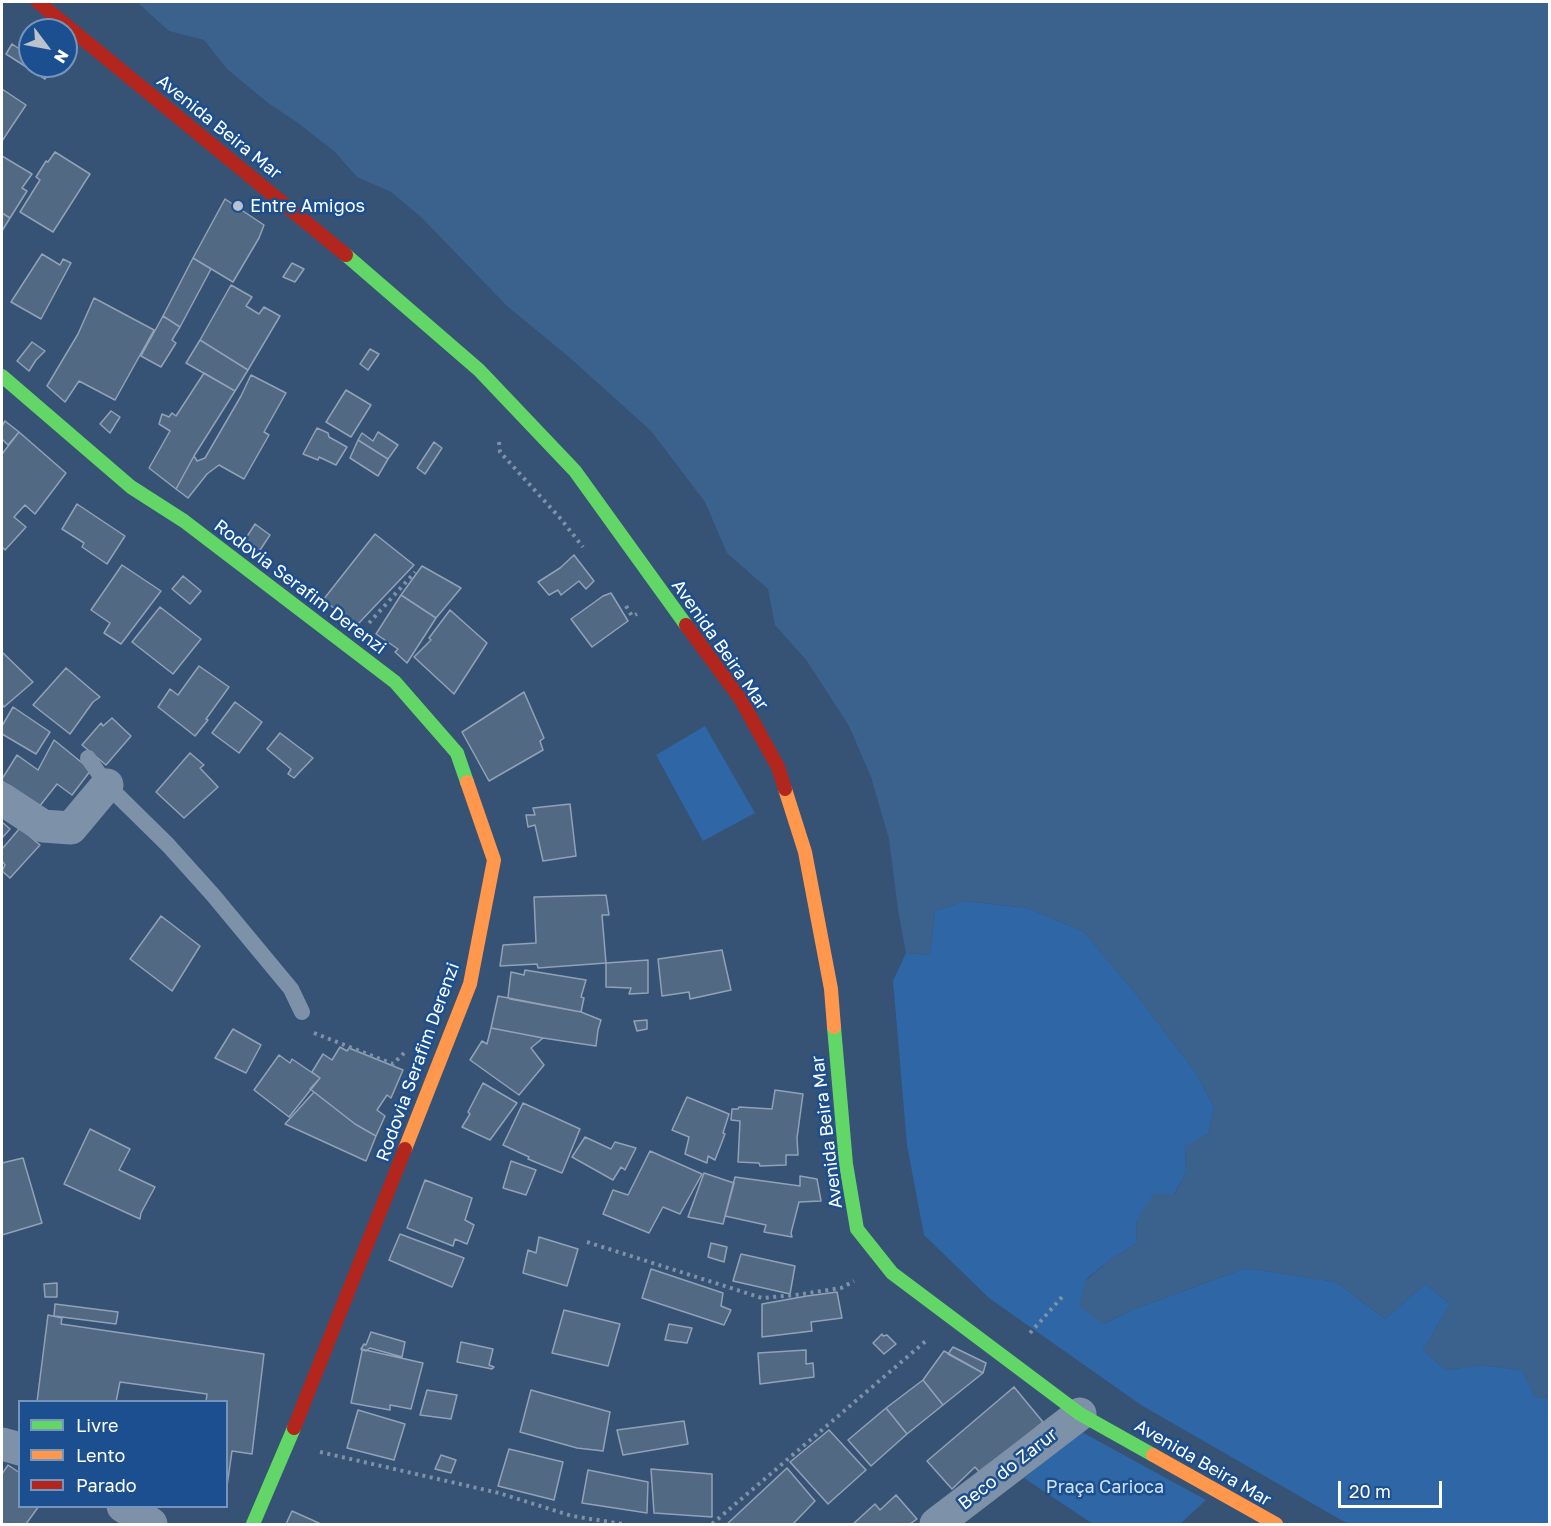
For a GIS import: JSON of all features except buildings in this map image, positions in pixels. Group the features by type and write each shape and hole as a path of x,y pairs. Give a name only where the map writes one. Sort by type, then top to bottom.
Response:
{"street":[{"name":"Avenida Beira Mar","path":"38,2 336,246 479,370 575,471 740,698 778,767 805,852 831,989 846,1164 857,1229 892,1273 1080,1414 1276,1524"},
{"name":"Rodovia Serafim Derenzi","path":"2,376 131,487 184,521 395,682 457,753 494,860 470,984 279,1466 253,1524"},
{"path":"2,799 43,826 71,828 107,785"},
{"name":"Beco do Zarur","path":"936,1524 1080,1414"},
{"path":"2,1444 18,1448"},
{"path":"126,1508 151,1524"}],"lane":[{"path":"88,758 107,785 168,845 213,895 291,989 302,1012"}],"path":[{"path":"348,647 415,572"},
{"path":"302,1012 298,1023 307,1030 393,1064 410,1046 447,1043"},
{"path":"587,1242 762,1298 841,1288 870,1272 892,1273"},
{"path":"1025,1339 1064,1296"},
{"path":"712,1524 952,1318"},
{"path":"319,1452 499,1493 572,1516 623,1524"}],"green space":[{"path":"705,726 755,813 703,841 656,755"},
{"path":"965,901 1028,908 1084,932 1132,989 1194,1070 1214,1107 1208,1134 1185,1147 1186,1172 1173,1196 1136,1221 1137,1243 1086,1279 1104,1324 1132,1310 1246,1268 1336,1282 1385,1319 1425,1284 1450,1304 1423,1350 1446,1370 1481,1365 1522,1370 1535,1397 1549,1398 1549,1524 1348,1524 1141,1405 989,1298 924,1235 907,1145 893,981 906,953 930,955 935,911"},
{"name":"Praça Carioca","path":"1080,1431 1206,1500 1180,1524 1093,1524 1024,1478"}],"shaded area":[{"path":"137,2 1549,2 1549,1398 1535,1397 1522,1370 1481,1365 1446,1370 1423,1350 1450,1304 1425,1284 1385,1319 1336,1282 1246,1268 1132,1310 1103,1324 1079,1306 1086,1280 1110,1260 1137,1243 1136,1222 1154,1193 1174,1195 1186,1172 1185,1146 1208,1134 1214,1107 1194,1070 1132,989 1084,932 1028,908 966,901 935,911 930,955 906,953 889,839 871,777 849,726 807,661 775,625 768,589 727,553 705,502 651,431 569,357 507,306 422,218 391,192 357,177 335,152 268,103 227,69 204,40 169,31"}],"traffic: fast":[{"path":"346,255 479,370 575,471 686,625"},
{"path":"2,376 131,487 184,521 395,682 457,753 467,782"},
{"path":"834,1027 846,1164 857,1229 892,1273 1080,1414 1153,1455"},
{"path":"253,1524 294,1428"}],"traffic: slow":[{"path":"405,1149 470,984 494,860 467,782"},
{"path":"785,789 805,852 831,989 834,1027"},
{"path":"1153,1455 1276,1524"}],"traffic: jam":[{"path":"38,2 346,255"},
{"path":"686,625 740,698 778,767 785,789"},
{"path":"294,1428 405,1149"}],"place":[{"name":"Entre Amigos","path":"238,206"}]}
